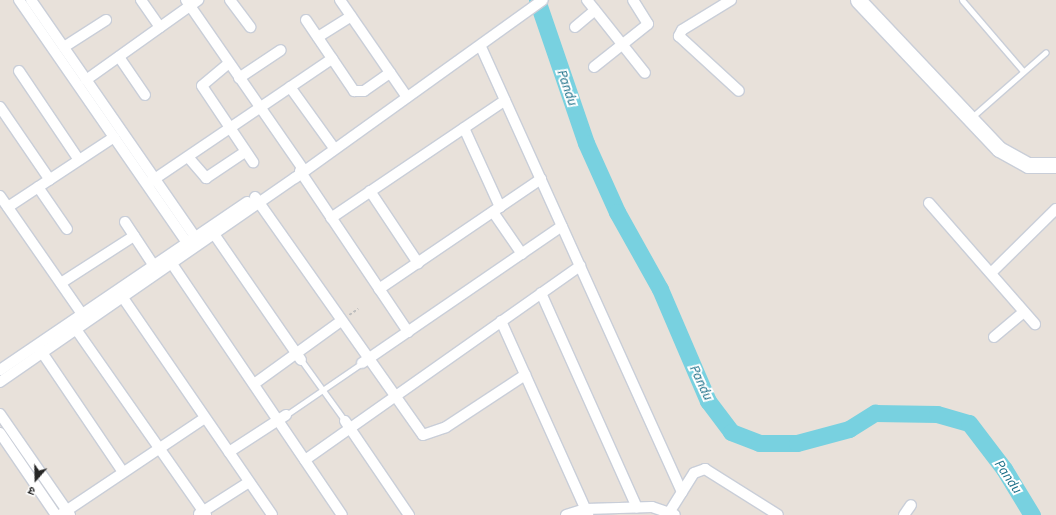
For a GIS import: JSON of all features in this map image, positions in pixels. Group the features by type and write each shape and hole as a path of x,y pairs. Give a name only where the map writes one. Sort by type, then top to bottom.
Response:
{"street":[{"path":"19,0 114,137 151,182"},
{"path":"31,0 86,80 151,182 192,242"},
{"path":"141,0 160,27"},
{"path":"230,0 250,27"},
{"path":"340,0 407,98"},
{"path":"0,382 40,348 170,260 192,242 334,148 481,47 543,0"},
{"path":"587,0 645,74"},
{"path":"594,67 648,24 633,0"},
{"path":"731,0 682,30 679,36 739,91"},
{"path":"858,0 999,149 1028,164 1056,166"},
{"path":"86,80 160,27 191,2 229,63 408,332"},
{"path":"575,27 595,10"},
{"path":"318,37 351,16"},
{"path":"64,47 106,20"},
{"path":"306,20 351,87 359,92 390,73"},
{"path":"481,47 682,492"},
{"path":"239,78 281,50"},
{"path":"119,57 145,95"},
{"path":"151,182 332,58"},
{"path":"229,63 202,86 228,129 253,162"},
{"path":"19,70 79,160"},
{"path":"290,87 334,148"},
{"path":"331,218 505,100"},
{"path":"0,107 50,180"},
{"path":"464,128 496,210 522,254"},
{"path":"8,207 114,137"},
{"path":"188,157 206,178 245,152"},
{"path":"379,289 541,179"},
{"path":"38,187 67,229"},
{"path":"370,191 418,263"},
{"path":"0,196 82,314"},
{"path":"192,242 214,234 257,199"},
{"path":"257,199 366,360 396,396 423,435 446,427 525,375"},
{"path":"929,203 1035,324"},
{"path":"991,273 1056,209"},
{"path":"125,222 154,266"},
{"path":"366,360 562,226"},
{"path":"214,234 299,357"},
{"path":"61,283 134,236"},
{"path":"73,325 82,314 120,294 154,266 170,260"},
{"path":"170,260 254,384 282,417 305,460 342,515"},
{"path":"305,460 347,425 396,396 580,266"},
{"path":"541,293 637,508"},
{"path":"120,294 272,515"},
{"path":"994,337 1024,312"},
{"path":"254,384 299,357 341,321"},
{"path":"501,321 587,512"},
{"path":"73,325 159,448 202,514 249,482"},
{"path":"0,370 40,348"},
{"path":"40,348 123,472"},
{"path":"0,414 28,454 66,514 123,472 205,418"},
{"path":"229,452 282,417"},
{"path":"347,425 409,515"},
{"path":"0,433 56,515"},
{"path":"19,460 28,454"},
{"path":"566,515 637,508 673,513 682,492 694,473 705,469 778,515"},
{"path":"904,515 911,505"}],"lane":[{"path":"962,0 1023,72"},
{"path":"970,119 1046,52"},
{"path":"299,357 347,425"},
{"path":"282,417 366,360"}],"waterway":[{"name":"Pandu","path":"537,0 586,143 617,212 660,289 708,401 731,432 759,443 797,443 849,429 875,413 937,414 969,423 1004,469 1032,515"}]}
